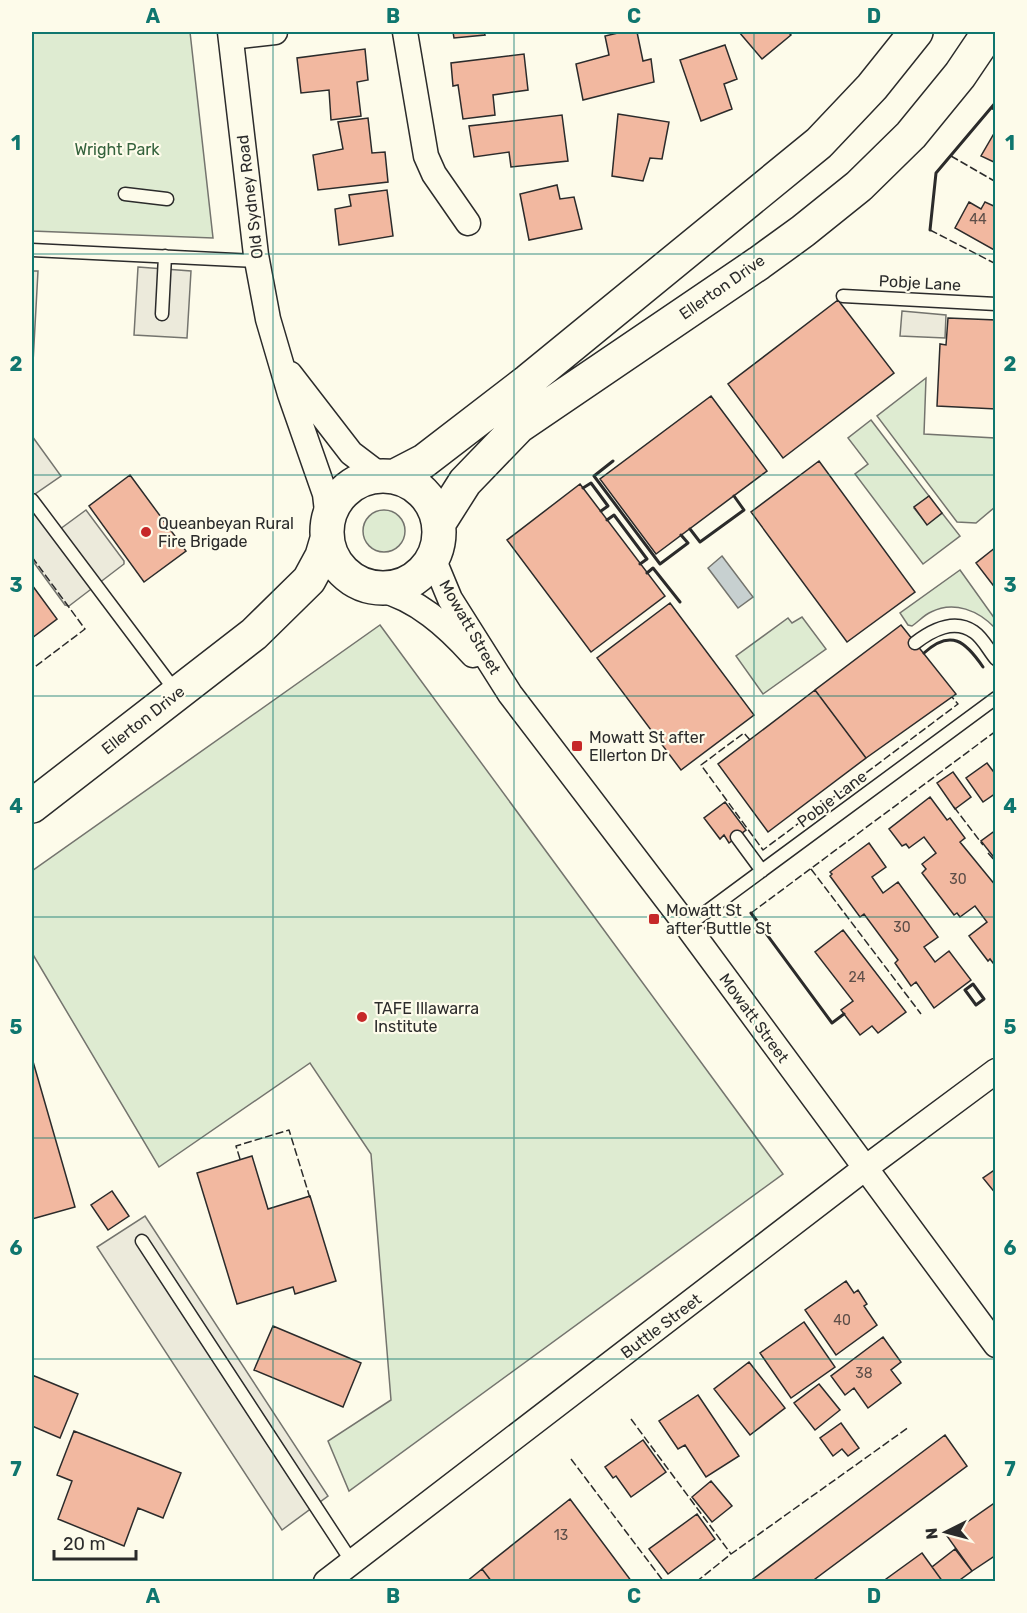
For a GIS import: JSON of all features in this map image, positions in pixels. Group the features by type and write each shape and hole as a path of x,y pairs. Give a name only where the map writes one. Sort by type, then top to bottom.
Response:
{"main road":[{"path":"387,476 411,482 424,493 434,507 439,523 439,541 433,558 424,572 411,582 395,588 373,588 353,580 340,569 331,555 327,529 337,500 352,484 365,478 387,476 424,462 528,381 819,143 872,87 916,32"},
{"name":"Ellerton Drive","path":"439,523 465,482 519,426 777,250 859,186 911,135 960,75 989,32"},
{"name":"Ellerton Drive","path":"32,806 254,634 309,580 316,569 327,529"},
{"name":"Ellerton Drive","path":"254,634 332,593 353,586 373,588"}],"street":[{"path":"230,34 275,32"},
{"path":"405,32 426,156 434,174 468,223"},
{"name":"Old Sydney Road","path":"230,34 257,261 268,319 299,422 325,494 327,529"},
{"name":"Old Sydney Road","path":"280,361 351,453 387,476"},
{"name":"Mowatt Street","path":"433,558 450,599 510,694 687,927 996,1345"},
{"name":"Mowatt Street","path":"373,588 402,596 438,621 510,694"},
{"name":"Buttle Street","path":"326,1581 864,1169 996,1071"}],"lane":[{"path":"125,194 167,199"},
{"path":"32,250 257,261"},
{"path":"162,314 165,256"},
{"name":"Pobje Lane","path":"843,296 996,304"},
{"path":"32,500 178,693"},
{"path":"915,643 934,630 946,626 961,627 974,632 996,659"},
{"name":"Pobje Lane","path":"687,927 996,698"},
{"path":"737,837 762,871"},
{"path":"142,1241 352,1562"}],"green space":[{"name":"Wright Park","path":"32,32 190,32 213,238 32,231"},
{"path":"926,378 924,434 995,438 995,507 976,523 957,522 877,416"},
{"path":"871,420 929,496 914,508 927,524 942,513 960,536 923,564 855,474 868,464 848,438"},
{"path":"384,510 399,516 405,531 399,546 384,552 369,546 363,531 369,516"},
{"path":"960,570 995,619 995,628 974,612 957,607 948,607 928,613 912,626 908,625 900,613"},
{"path":"802,617 826,649 763,694 736,656 788,618 792,623"},
{"path":"380,625 783,1174 349,1491 328,1441 391,1400 371,1154 310,1063 159,1167 32,953 32,871"}],"shaded area":[{"path":"138,267 191,271 187,338 134,335"},
{"path":"32,271 38,271 32,381"},
{"path":"902,311 946,315 945,338 900,336"},
{"path":"32,436 61,476 32,496"},
{"path":"32,500 56,532 86,510 124,561 124,564 69,606 65,605 32,560"},
{"path":"722,556 753,597 738,608 708,568"},
{"path":"145,1216 328,1496 282,1530 97,1247"}],"building":[{"path":"453,32 484,32 485,35 454,38"},
{"path":"622,32 637,32 643,61 651,59 654,82 583,100 576,64 609,55 605,36"},
{"path":"739,32 788,32 791,35 762,59"},
{"path":"725,45 737,79 724,84 732,109 701,121 680,60"},
{"path":"365,49 368,80 357,82 361,116 331,120 329,90 301,93 297,58"},
{"path":"524,54 528,90 493,95 495,115 463,119 458,85 453,86 451,63"},
{"path":"618,114 669,122 662,159 650,158 643,181 612,176"},
{"path":"562,115 568,161 511,167 509,152 474,157 469,126"},
{"path":"368,118 372,153 385,152 388,182 318,190 313,155 343,149 338,122"},
{"path":"996,130 996,163 981,156"},
{"path":"557,185 560,199 574,197 582,229 529,240 520,194"},
{"path":"387,190 393,236 339,245 335,209 351,206 349,195"},
{"path":"969,202 981,209 985,202 996,207 996,251 955,228"},
{"path":"838,300 894,373 783,458 728,384"},
{"path":"948,318 996,320 996,409 937,406 940,344 946,345"},
{"path":"711,396 767,471 656,554 600,479"},
{"path":"819,461 915,592 847,642 751,512"},
{"path":"130,475 186,551 144,582 89,506"},
{"path":"580,484 665,596 591,652 507,540"},
{"path":"929,496 942,513 927,525 914,507"},
{"path":"996,547 996,589 976,563"},
{"path":"32,585 57,619 32,638"},
{"path":"670,603 754,715 681,770 597,658"},
{"path":"901,625 956,694 866,758 815,690"},
{"path":"815,690 866,758 768,832 718,764"},
{"path":"987,763 996,775 996,793 983,802 966,778"},
{"path":"953,772 971,797 955,809 937,783"},
{"path":"930,797 947,820 950,818 965,838 960,842 996,886 996,961 993,963 990,959 988,961 969,936 987,922 975,906 960,917 957,913 954,915 922,873 926,869 922,864 936,853 924,837 909,848 906,844 902,846 889,829"},
{"path":"725,802 746,830 729,843 724,835 720,839 704,818"},
{"path":"996,830 996,860 981,841"},
{"path":"869,843 886,867 872,877 883,893 898,882 938,937 924,947 935,962 949,951 971,980 934,1008 916,982 911,986 895,963 898,960 864,914 860,917 830,876 832,874 830,872"},
{"path":"843,930 906,1012 878,1033 872,1026 860,1035 841,1010 853,1001 815,952"},
{"path":"32,1058 75,1207 32,1219"},
{"path":"252,1156 268,1209 310,1196 336,1281 295,1294 293,1287 237,1304 197,1173"},
{"path":"996,1169 996,1194 983,1178"},
{"path":"112,1191 129,1216 108,1230 91,1205"},
{"path":"846,1281 854,1293 858,1290 867,1304 864,1306 877,1325 836,1355 805,1310"},
{"path":"804,1322 835,1367 791,1398 760,1353"},
{"path":"273,1326 361,1363 343,1407 254,1370"},
{"path":"883,1337 901,1362 891,1370 901,1383 868,1408 854,1388 845,1395 831,1376"},
{"path":"749,1362 785,1408 750,1435 714,1389"},
{"path":"32,1375 78,1394 60,1438 32,1426"},
{"path":"819,1384 840,1410 815,1430 794,1403"},
{"path":"698,1395 739,1456 706,1477 685,1445 678,1449 659,1421"},
{"path":"841,1423 859,1448 848,1456 842,1449 833,1456 820,1438"},
{"path":"74,1431 181,1473 163,1518 138,1508 124,1546 58,1519 72,1481 57,1475"},
{"path":"945,1435 967,1466 811,1582 749,1582"},
{"path":"643,1440 666,1472 631,1497 616,1476 613,1478 605,1467"},
{"path":"711,1481 732,1506 712,1522 692,1497"},
{"path":"570,1499 632,1582 492,1582 482,1569"},
{"path":"996,1502 996,1555 972,1571 947,1536"},
{"path":"697,1514 715,1539 668,1574 649,1549"},
{"path":"955,1549 972,1571 957,1582 943,1582 932,1567"},
{"path":"922,1553 943,1582 882,1582"},
{"path":"482,1569 492,1582 466,1582"}],"fence":[{"path":"991,108 996,111"},
{"path":"951,156 996,182"},
{"path":"930,230 996,264"},
{"path":"32,557 85,629 32,669"},
{"path":"750,740 744,733 701,765 763,850 958,704 952,697"},
{"path":"751,913 996,731"},
{"path":"954,807 983,845"},
{"path":"988,853 996,862"},
{"path":"811,869 921,1014"},
{"path":"240,1159 236,1146 289,1130 310,1198"},
{"path":"631,1419 731,1554"},
{"path":"696,1582 731,1554 909,1427"},
{"path":"571,1459 664,1582"}],"wall":[{"path":"930,230 936,173 996,102"},
{"path":"613,461 594,476 660,564 688,543 681,535"},
{"path":"583,488 591,483 608,506 601,511"},
{"path":"690,529 700,542 744,510 734,496"},
{"path":"607,520 614,515 647,559 640,564"},
{"path":"647,573 653,568 680,602"},
{"path":"924,653 942,641 957,641 964,645 983,667"},
{"path":"751,913 832,1023 844,1014"},
{"path":"973,984 984,999 976,1005 965,990 973,984"}],"place":[{"name":"Queanbeyan Rural Fire Brigade","path":"146,532"},
{"name":"Mowatt St after Ellerton Dr","path":"577,746"},
{"name":"Mowatt St after Buttle St","path":"654,919"},
{"name":"TAFE Illawarra Institute","path":"362,1017"}]}
